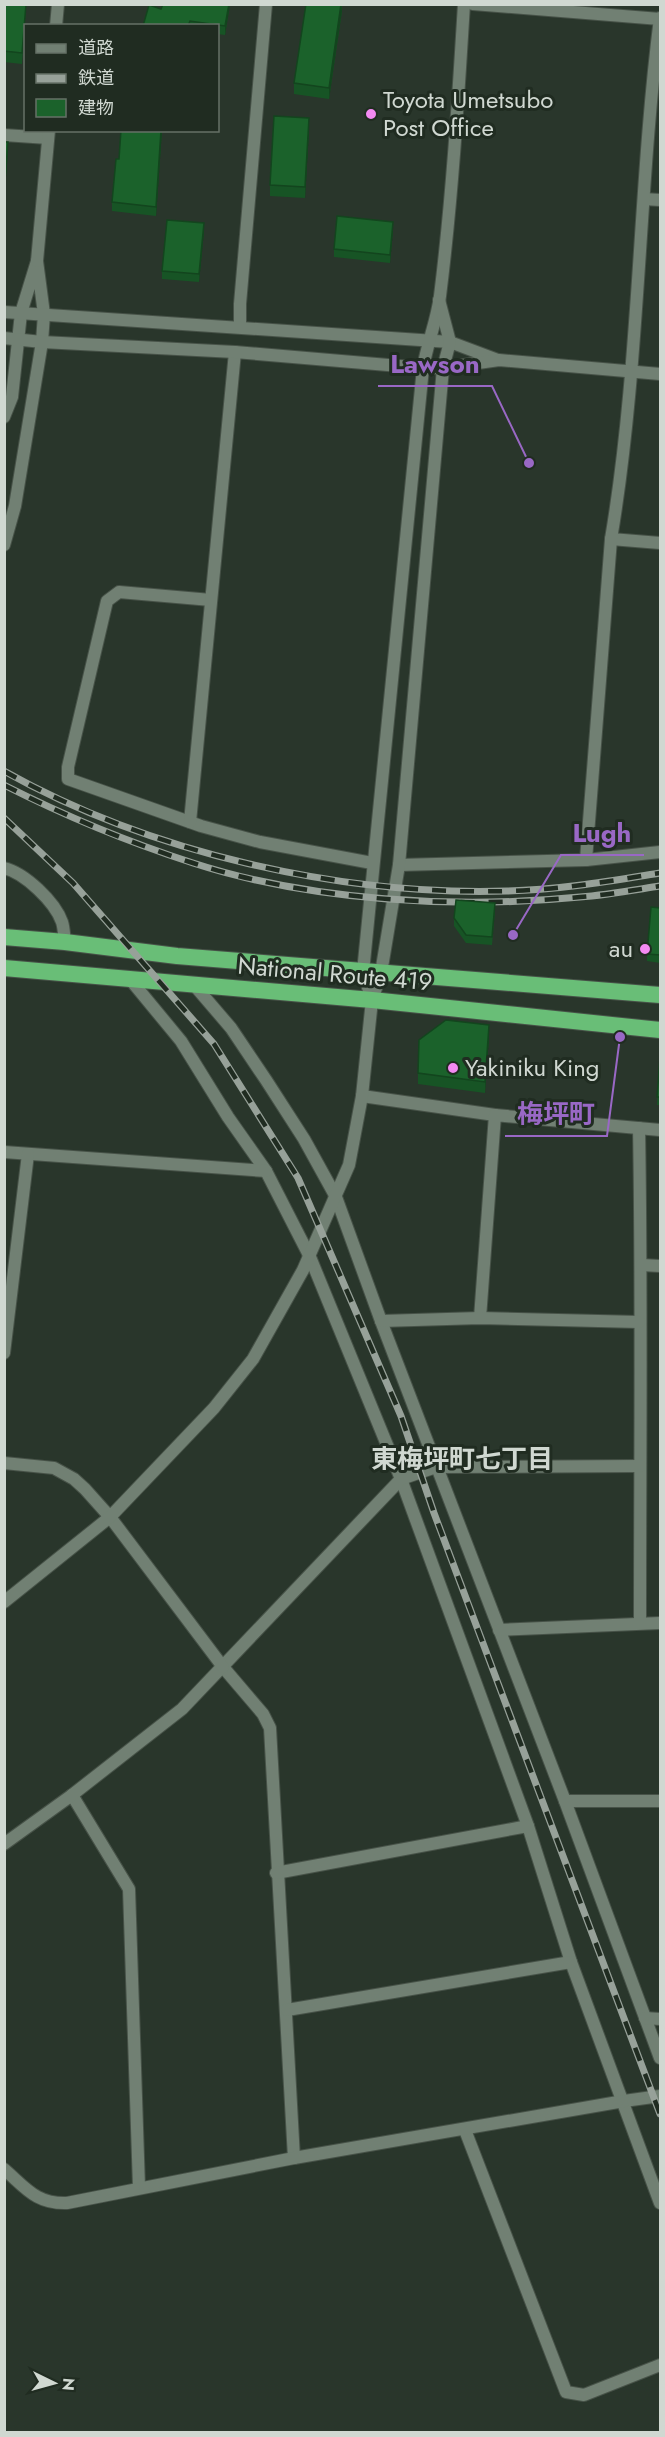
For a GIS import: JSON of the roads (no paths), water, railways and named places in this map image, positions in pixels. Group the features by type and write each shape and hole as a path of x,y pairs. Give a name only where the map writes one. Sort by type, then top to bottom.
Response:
{"highway":[{"path":"4,937 64,942"},
{"name":"National Route 419","path":"64,942 177,956 660,995"},
{"name":"National Route 419","path":"4,968 372,1000 660,1030"}],"street":[{"path":"56,24 58,4"},
{"path":"240,326 266,4"},
{"path":"372,1000 363,972 372,863 423,368 439,300 456,131 464,4"},
{"path":"473,4 660,19 630,372 618,497 611,540 586,860"},
{"path":"4,135 49,134 37,261 21,314 12,398 4,417"},
{"path":"644,199 660,200"},
{"path":"4,545 15,506 42,342 44,314 37,261"},
{"path":"4,1602 110,1517 214,1407 254,1359 310,1257 349,1165 362,1096 372,1000 381,973 399,865 443,368 450,342 439,300"},
{"path":"4,312 240,326 450,342 499,360"},
{"path":"4,338 235,352 423,368 443,368 499,360 660,374"},
{"path":"190,822 235,352"},
{"path":"611,540 660,543"},
{"path":"211,600 120,592 107,601 68,766 68,779 190,822 260,842 372,863"},
{"path":"399,865 586,860 660,852"},
{"path":"4,868 13,870 47,897 63,923 64,942"},
{"path":"129,978 181,1041 228,1117 266,1171 310,1257 401,1479 528,1826 571,1962 660,2203"},
{"path":"195,986 231,1028 255,1062 304,1139 336,1197 436,1467 566,1801 660,2058"},
{"path":"362,1096 495,1114 660,1130"},
{"path":"480,1318 495,1114"},
{"path":"639,1128 642,1265 639,1322 640,1623"},
{"path":"4,1152 266,1171"},
{"path":"4,1353 28,1154"},
{"path":"642,1265 660,1266"},
{"path":"381,1321 480,1318 639,1322"},
{"path":"4,1463 54,1468 85,1489 110,1517 223,1667 263,1714 270,1728 276,1873 287,2010 294,2158"},
{"path":"4,1844 72,1795 182,1709 401,1479 436,1467 640,1466"},
{"path":"499,1630 660,1623"},
{"path":"72,1795 129,1889 139,2187"},
{"path":"566,1801 660,1801"},
{"path":"276,1873 528,1826"},
{"path":"287,2010 571,1962"},
{"path":"645,2018 660,2019"},
{"path":"4,2169 39,2199 51,2203 67,2203 294,2158 624,2101 660,2097"},
{"path":"465,2130 566,2392 584,2395 660,2365"}],"railway":[{"path":"4,771 61,800 121,825 248,864 313,877 379,886 444,891 507,891 565,887 660,873"},
{"path":"4,785 97,828 193,863 238,876 334,894 434,902 533,901 660,886"},
{"path":"4,818 73,883 214,1044 298,1178 401,1416 434,1513 660,2114"}],"place":[{"name":"Toyota Umetsubo Post Office","path":"371,114"},
{"name":"Lawson","path":"529,463"},
{"name":"Lugh","path":"513,935"},
{"name":"au","path":"645,949"},
{"name":"梅坪町","path":"620,1037"},
{"name":"Yakiniku King","path":"453,1068"}],"district":[{"name":"東梅坪町七丁目","path":"462,1459"}]}
